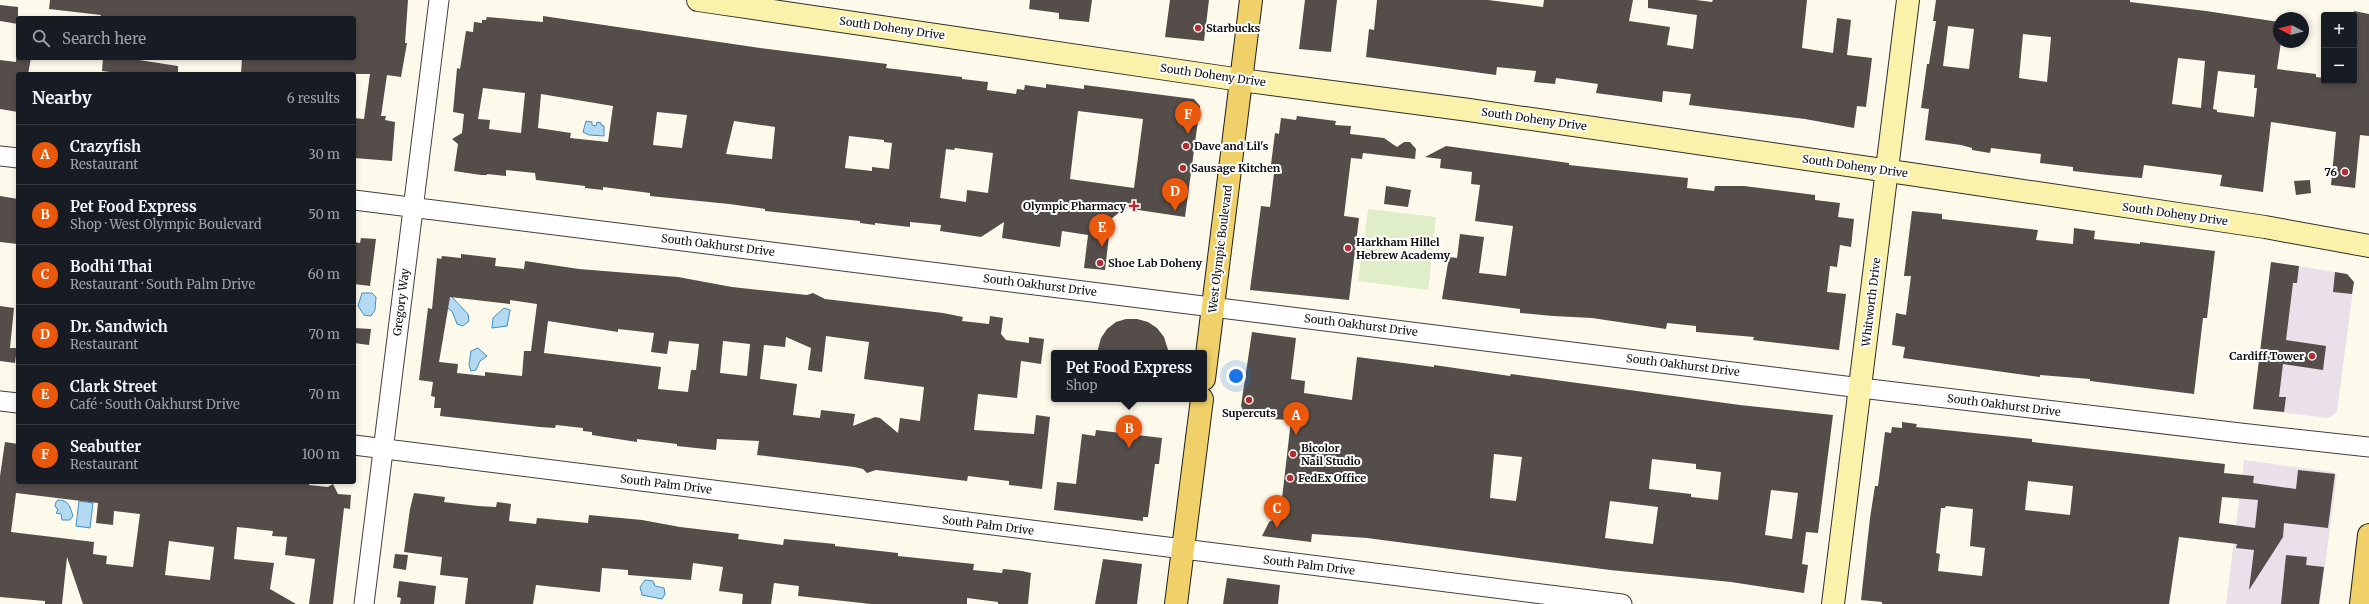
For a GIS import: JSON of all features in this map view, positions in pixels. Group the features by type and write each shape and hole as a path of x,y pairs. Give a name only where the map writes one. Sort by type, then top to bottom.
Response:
{"main road":[{"name":"West Olympic Boulevard","path":"1207,355 1251,0"},
{"path":"1176,604 1202,402"},
{"path":"2361,604 2369,535"}],"street":[{"name":"Gregory Way","path":"364,604 439,0"},
{"name":"South Doheny Drive","path":"698,0 1241,80 1476,111 1888,171 2265,227 2369,246"},
{"name":"Whitworth Drive","path":"1834,604 1908,0"},
{"path":"0,156 16,158"},
{"name":"South Oakhurst Drive","path":"356,200 1861,388 2369,447"},
{"path":"0,401 16,403"},
{"name":"South Palm Drive","path":"356,445 1622,604"}],"shaded area":[{"path":"2271,262 2347,274 2354,282 2337,412 2328,418 2253,409"},
{"path":"2244,460 2333,472 2337,475 2320,604 2226,604"}],"green space":[{"path":"1368,209 1436,217 1432,250 1364,242"},
{"path":"1363,248 1432,256 1428,290 1358,281"}],"water":[{"path":"586,121 592,122 592,125 596,126 597,122 601,123 601,125 604,126 604,136 589,135 583,132"},
{"path":"362,293 372,293 376,297 375,310 371,316 364,315 358,306"},
{"path":"450,295 468,314 469,321 463,326 457,324 452,311 440,303"},
{"path":"504,308 510,310 507,326 492,328 493,318"},
{"path":"478,348 487,356 480,361 476,370 471,371 469,365 471,351"},
{"path":"58,500 65,501 67,503 73,516 70,520 62,520 61,514 56,513 58,510 55,506"},
{"path":"79,501 93,503 90,528 76,526"},
{"path":"645,580 653,581 655,586 664,588 665,594 662,599 642,595 640,587"}],"building":[{"path":"50,0 408,0 405,43 407,43 401,77 387,75 381,116 386,116 385,120 395,122 392,161 356,158 356,118 364,119 370,74 356,74 356,72 241,72 242,60 356,60 356,16 101,16 49,9"},
{"path":"1030,0 1092,0 1089,22 1059,19 1059,13 1029,9"},
{"path":"1170,0 1209,0 1204,41 1165,37"},
{"path":"1305,0 1337,0 1331,52 1299,49"},
{"path":"1377,0 1488,0 1543,7 1544,0 1633,0 1629,21 1670,27 1667,45 1693,49 1697,15 1648,8 1648,0 1696,0 1712,2 1713,0 1807,0 1802,48 1833,53 1837,18 1851,20 1847,55 1872,58 1866,107 1857,106 1854,128 1805,119 1689,105 1691,94 1663,91 1662,102 1596,93 1598,84 1556,78 1555,84 1534,82 1536,71 1497,67 1496,75 1366,57 1369,29 1374,30"},
{"path":"1936,0 2130,0 2130,2 2206,11 2273,21 2273,48 2280,48 2277,69 2316,74 2316,77 2321,78 2321,84 2357,84 2357,12 2354,11 2369,14 2369,136 2360,135 2355,188 2331,185 2336,132 2271,122 2263,192 2220,186 2222,175 2144,165 2142,178 2073,171 2073,167 2040,163 2041,154 1991,148 1990,153 1972,150 1972,148 1961,145 1925,140 1929,109 1921,108 1927,64 1929,64 1936,21 1933,21","holes":["1948,26 1974,29 1969,69 1943,66","2023,34 2051,37 2047,82 2019,78","2178,58 2205,61 2201,108 2172,104","2218,71 2255,75 2254,88 2257,88 2254,117 2217,112 2217,110 2213,109"]},
{"path":"0,5 18,7 16,24 0,21"},
{"path":"543,16 760,48 887,64 886,68 962,77 962,79 988,82 987,90 1016,94 1017,89 1024,90 1025,85 1046,88 1046,84 1084,89 1084,85 1194,99 1200,106 1185,217 1125,208 1111,219 1105,270 1084,268 1088,235 1062,231 1060,247 1002,238 1004,222 981,237 940,231 941,225 910,222 910,227 875,223 875,225 860,223 860,221 765,211 765,209 729,204 650,196 650,193 603,187 603,190 585,188 585,186 536,180 535,173 506,170 506,176 487,174 481,175 454,171 458,144 452,139 462,133 464,114 453,112 457,68 460,69 466,31 473,32 474,22 482,23 482,20 486,20 487,17 543,22","holes":["483,88 525,93 521,133 489,129 490,120 478,119","541,94 613,106 608,142 570,138 571,133 538,128","1078,111 1143,119 1134,188 1070,179","657,112 687,115 682,148 653,145","734,121 775,127 772,159 726,154","849,136 884,140 884,142 892,143 889,169 872,167 872,171 845,168","955,148 993,153 988,193 967,190 966,202 940,198 946,149 954,150"]},
{"path":"0,60 16,62 16,60 31,60 28,72 16,72 16,112 0,109"},
{"path":"103,60 139,60 178,66 178,72 102,71"},
{"path":"1297,116 1336,121 1335,125 1351,126 1350,134 1384,138 1397,147 1404,142 1410,142 1416,149 1415,159 1363,153 1362,159 1351,158 1344,216 1359,218 1349,300 1250,290 1261,206 1270,207 1274,173 1270,172 1275,133 1279,134 1281,118 1296,120"},
{"path":"1446,146 1569,163 1569,165 1688,178 1687,188 1714,191 1715,186 1744,186 1815,195 1815,200 1840,203 1838,217 1854,219 1851,247 1840,245 1837,267 1830,266 1827,292 1846,294 1839,350 1753,340 1754,337 1696,332 1696,326 1667,323 1666,329 1592,318 1520,313 1520,309 1442,299 1449,257 1457,258 1460,234 1484,237 1479,273 1506,276 1513,226 1475,221 1480,185 1471,184 1472,172 1440,168 1441,159 1425,157"},
{"path":"2310,180 2311,193 2296,195 2294,181"},
{"path":"1386,186 1411,190 1408,207 1384,204"},
{"path":"0,196 16,199 16,244 0,242"},
{"path":"1912,211 1942,214 1942,219 2038,230 2036,240 2073,244 2074,228 2095,231 2094,239 2140,244 2140,242 2215,251 2207,318 2203,318 2194,394 2090,381 2090,379 2040,375 2040,377 1903,358 1905,347 1892,345 1896,313 1906,315 1911,276 1904,276"},
{"path":"361,238 376,239 370,286 356,284 356,242 360,243"},
{"path":"461,254 496,258 495,266 524,269 525,261 579,269 678,277 732,287 807,295 813,293 825,299 943,313 963,317 962,321 989,324 990,316 1003,318 1001,334 1006,340 1029,343 1029,337 1044,339 1041,364 1021,361 1017,398 978,394 974,430 1034,434 1036,415 1050,417 1042,489 1009,485 1009,481 968,476 967,481 876,470 867,473 863,469 854,467 757,455 759,441 717,439 716,450 677,446 677,444 637,439 637,442 592,435 592,432 583,431 583,428 556,425 555,428 540,427 440,416 441,408 434,408 435,397 431,396 433,382 419,380 428,308 432,309 437,258 441,259 442,256 461,258","holes":["450,297 510,304 510,300 537,304 531,351 524,351 522,376 485,372 485,376 457,373 458,364 439,362","548,321 618,332 618,329 654,333 651,352 667,354 669,341 699,344 696,370 691,370 688,392 658,389 661,367 544,353","826,336 869,342 864,379 924,387 920,421 900,418 898,433 880,418 875,417 853,426 855,414 821,410 820,418 793,415 797,384 760,379 764,345 785,347 786,337 811,348 808,370 822,372","723,341 750,344 747,376 720,373"]},
{"path":"2271,262 2299,266 2297,283 2293,283 2286,340 2326,346 2323,370 2283,364 2279,397 2286,397 2284,412 2253,409"},
{"path":"2335,272 2347,274 2354,282 2352,294 2333,292"},
{"path":"0,306 14,308 10,348 16,348 16,356 15,363 0,361"},
{"path":"1126,319 1137,319 1148,322 1157,328 1164,337 1168,350 1098,350 1101,338 1107,329 1116,322"},
{"path":"356,328 371,329 369,345 356,343"},
{"path":"1252,332 1296,338 1291,379 1305,381 1304,393 1352,400 1357,357 1434,367 1434,365 1510,376 1511,374 1740,405 1833,415 1818,533 1806,532 1802,564 1808,565 1804,593 1731,582 1610,570 1367,538 1312,534 1311,542 1262,536 1269,522 1280,516 1291,420 1253,418 1243,410 1241,406","holes":["1494,454 1522,457 1516,501 1490,498","1652,459 1696,464 1696,469 1721,472 1718,500 1691,497 1691,494 1649,489","1771,490 1798,493 1792,539 1765,535","1610,501 1658,507 1653,544 1605,538"]},
{"path":"1902,422 1917,424 1916,427 2032,439 2032,442 2225,464 2224,473 2254,476 2253,483 2296,489 2298,470 2335,474 2328,528 2284,523 2283,537 2249,590 2254,550 2236,548 2237,544 2179,537 2169,604 1882,604 1882,602 1861,600 1870,518 1875,486 1878,486 1885,432 1891,433 1892,427 1902,428","holes":["2028,481 2073,486 2070,515 2025,510","2222,497 2258,500 2255,528 2219,523","1946,506 1973,509 1970,546 1985,548 1982,576 1938,571 1940,554 1936,553 1941,508 1945,508"]},
{"path":"1096,430 1162,438 1159,464 1155,464 1148,517 1143,517 1143,521 1054,510 1057,482 1076,484 1082,434 1095,436"},
{"path":"5,442 16,444 16,484 309,484 328,487 333,484 338,494 351,495 350,509 344,508 333,604 309,604 315,559 285,555 287,537 272,536 273,531 237,527 234,559 274,563 270,589 296,604 83,604 67,557 62,604 45,604 45,601 0,597 0,476","holes":["16,493 98,503 96,523 113,525 114,511 140,514 133,567 106,564 107,556 93,554 94,542 11,532","169,541 214,547 210,580 165,575"]},
{"path":"414,493 445,497 444,502 478,506 496,507 497,502 511,504 509,521 536,524 537,518 588,523 589,515 642,520 680,527 739,534 738,539 783,545 784,539 835,544 835,546 898,553 898,556 974,564 973,570 1002,573 1003,569 1022,571 1031,573 1028,604 998,604 998,602 967,598 967,604 871,604 798,596 799,586 774,583 771,604 742,604 743,594 719,591 723,567 693,563 691,580 628,575 628,570 602,568 600,592 536,585 533,604 465,604 468,578 440,575 442,557 404,552 410,509"},
{"path":"395,554 408,555 406,570 393,568"},
{"path":"2286,555 2307,557 2306,565 2324,567 2319,604 2281,604"},
{"path":"1103,559 1142,564 1137,604 1095,604"},
{"path":"1227,578 1280,585 1278,604 1223,604"},
{"path":"399,581 436,586 434,604 400,604 401,598 397,597"}],"place":[{"name":"Starbucks","path":"1198,28"},
{"name":"Seabutter","path":"1188,134"},
{"name":"Dave and Lil's","path":"1186,146"},
{"name":"Sausage Kitchen","path":"1183,168"},
{"name":"76","path":"2345,172"},
{"name":"Olympic Pharmacy","path":"1134,206"},
{"name":"Dr. Sandwich","path":"1175,211"},
{"name":"Clark Street","path":"1102,247"},
{"name":"Harkham Hillel Hebrew Academy","path":"1348,248"},
{"name":"Shoe Lab Doheny","path":"1100,263"},
{"name":"Cardiff Tower","path":"2312,356"},
{"name":"Supercuts","path":"1249,400"},
{"name":"Crazyfish","path":"1296,435"},
{"name":"Pet Food Express","path":"1129,448"},
{"name":"Bicolor Nail Studio","path":"1293,454"},
{"name":"FedEx Office","path":"1290,478"},
{"name":"Bodhi Thai","path":"1277,528"}]}
